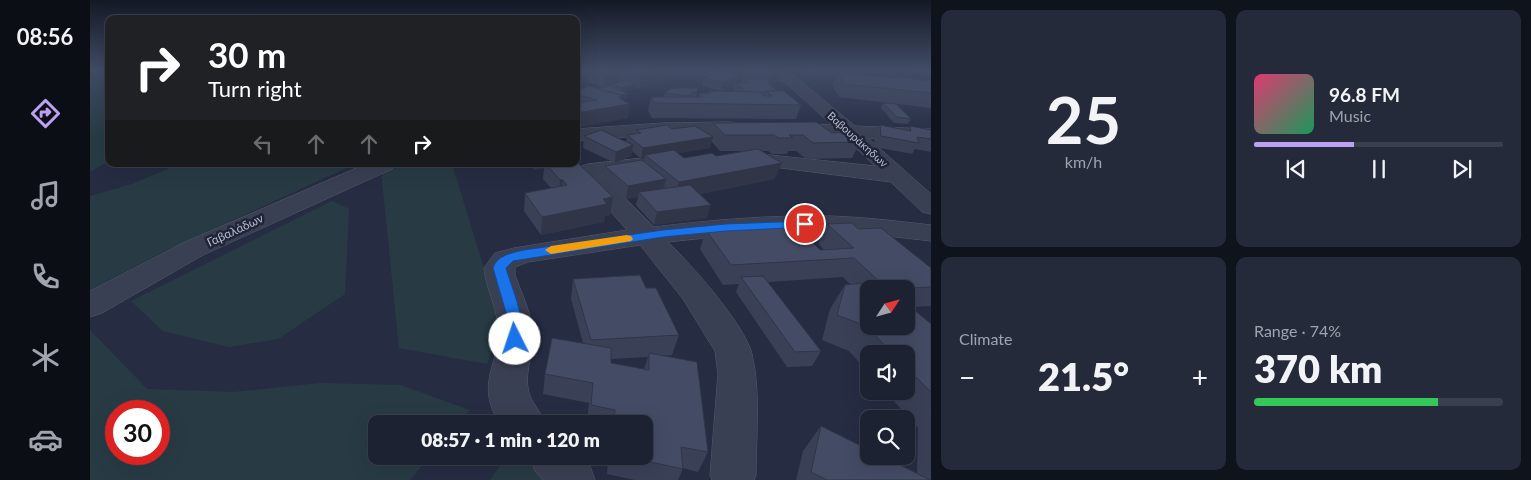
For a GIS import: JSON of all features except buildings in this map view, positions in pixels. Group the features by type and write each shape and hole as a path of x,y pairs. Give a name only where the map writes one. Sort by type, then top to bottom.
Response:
{"street":[{"name":"Βαβουράκηδων","path":"804,92 849,131 931,207"},
{"path":"580,135 638,128 681,126 931,135"},
{"path":"720,159 761,159 898,176"},
{"path":"665,162 596,169 589,172 590,178 621,207 694,290 722,331 733,351 738,374 733,475"},
{"name":"Γαβαλάδων","path":"90,304 193,250 377,167"},
{"path":"518,415 513,408 507,382 516,325 500,275 501,263 508,258 647,236 726,228 801,224 931,233"},
{"path":"560,465 572,480"}],"shaded area":[{"path":"90,92 105,92 105,163 90,172"},
{"path":"172,167 348,167 161,253 90,290 90,196 132,184"},
{"path":"408,167 453,167 501,324 487,364 399,348 381,170"},
{"path":"332,201 349,209 345,294 278,339 229,347 163,331 131,301"},
{"path":"90,330 147,389 234,392 320,383 400,385 470,410 466,415 368,415 368,465 422,465 410,480 90,480"},
{"path":"501,465 538,465 551,480 490,480"}],"slow traffic":[{"path":"551,250 627,239"}],"route":[{"path":"515,339 516,325 514,316 499,268 501,263 508,258 663,233 805,224"}]}
